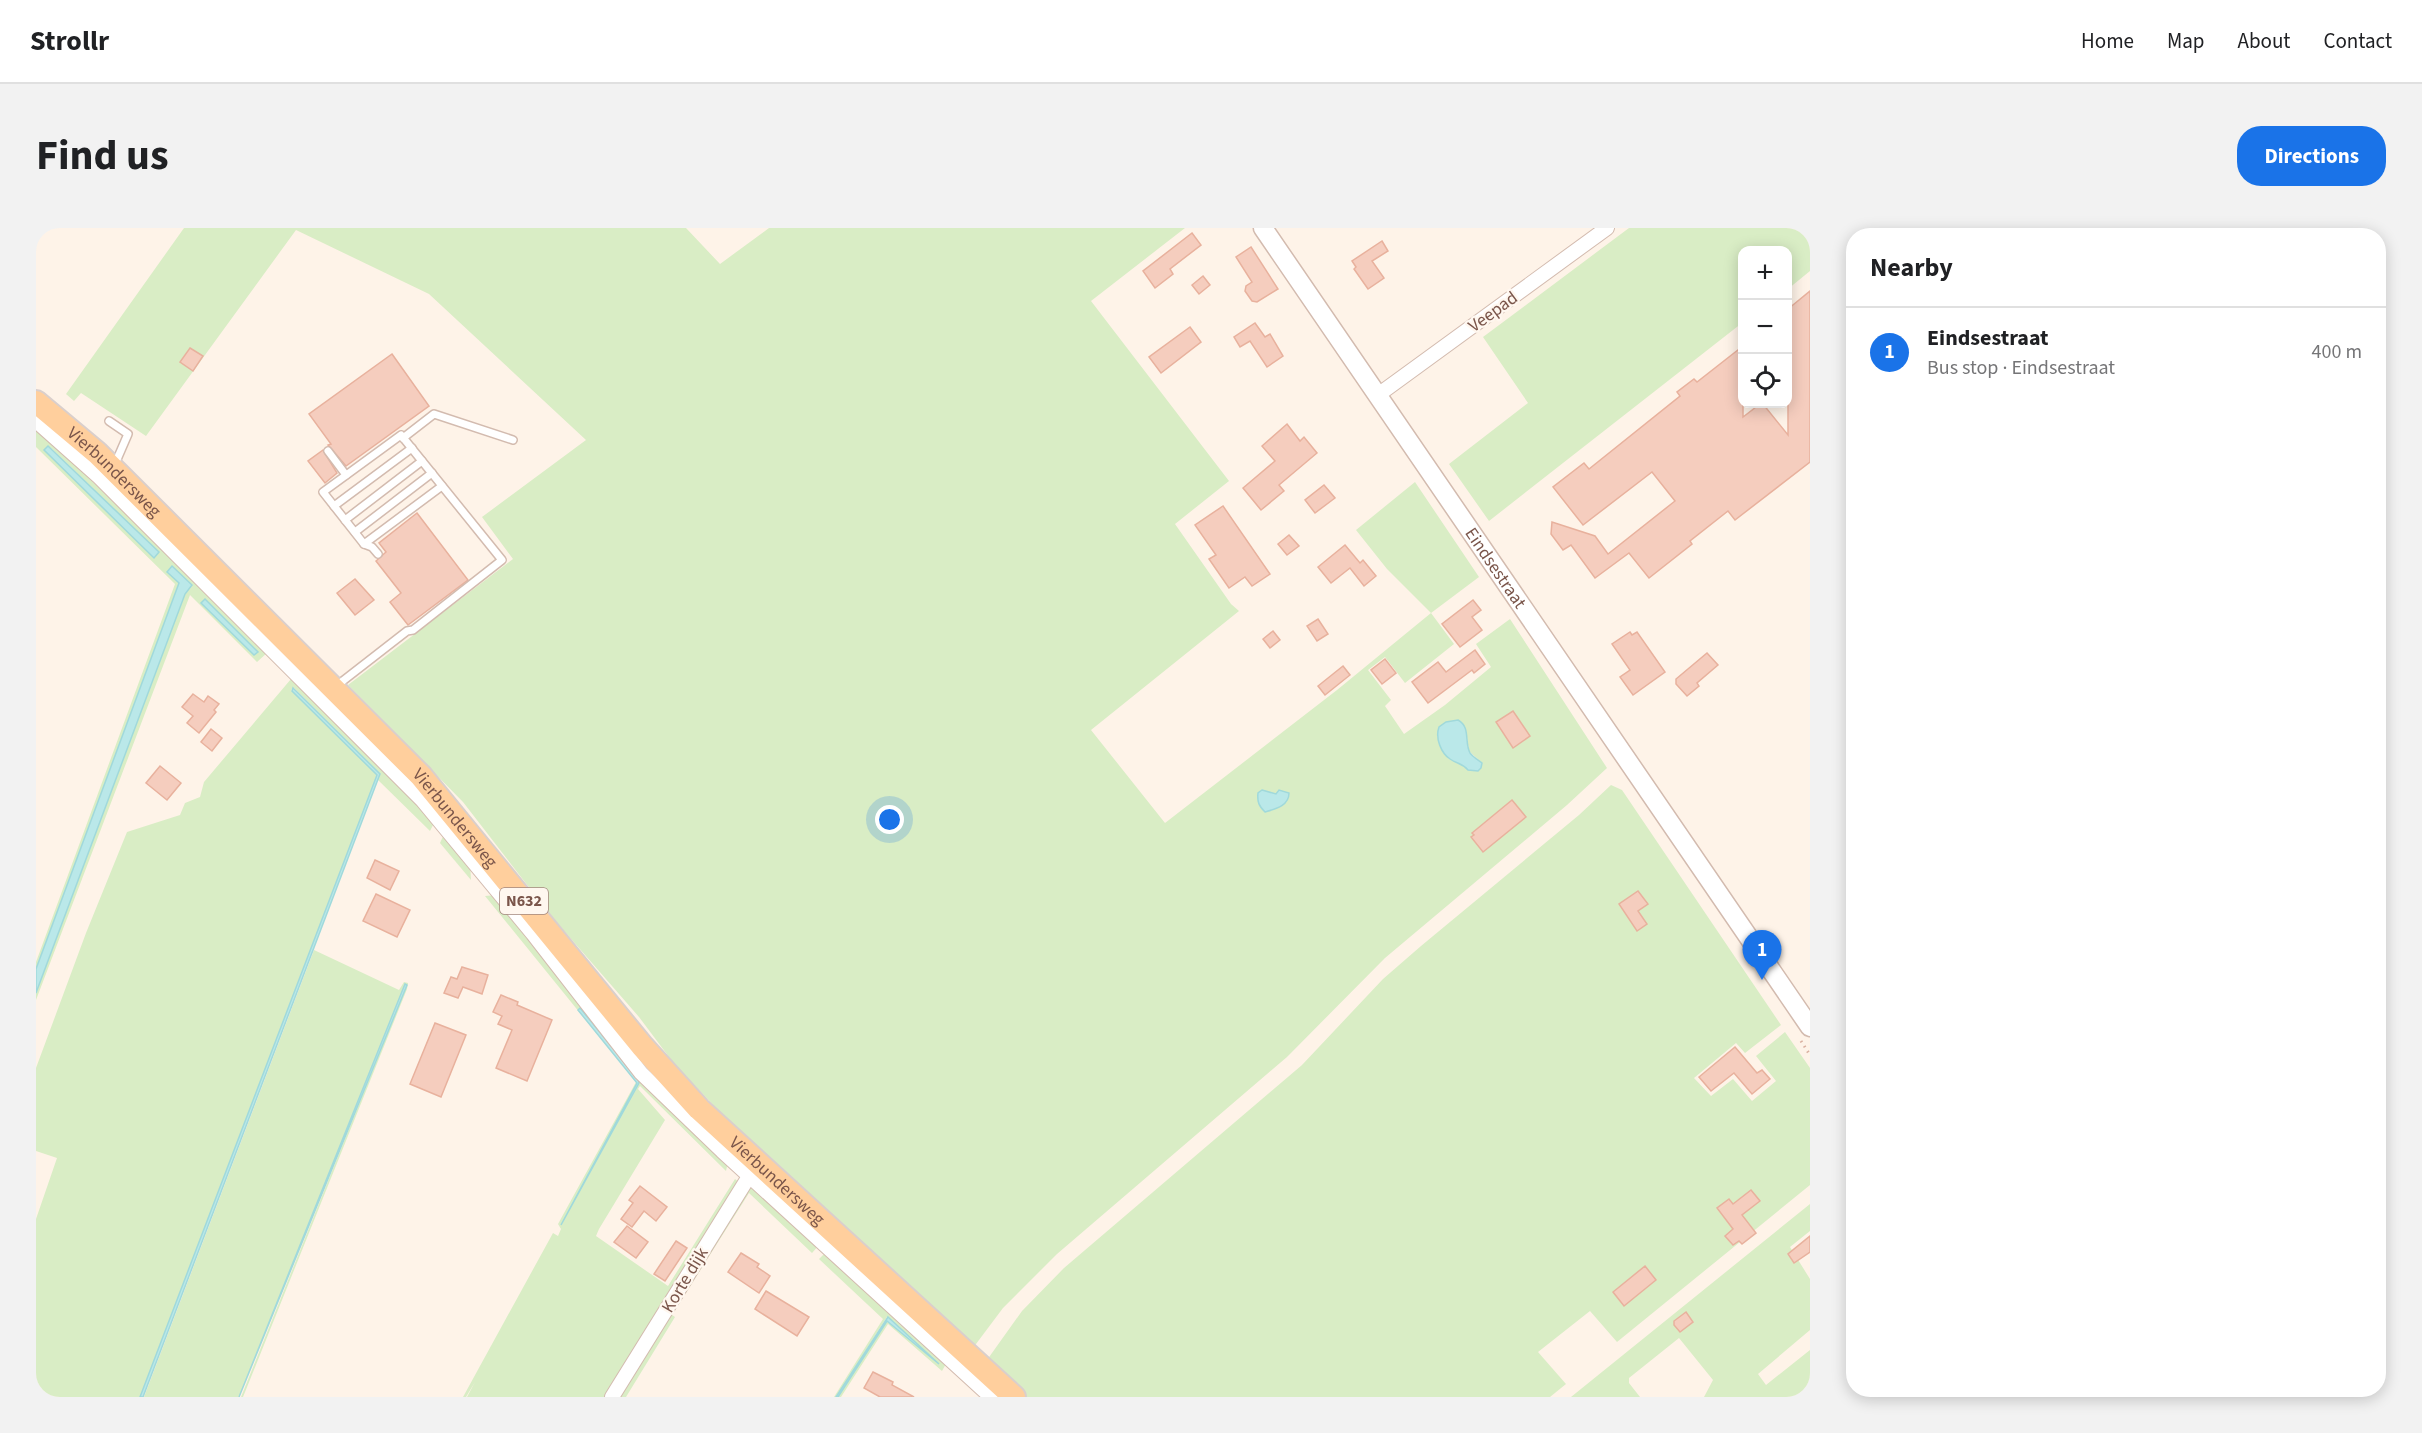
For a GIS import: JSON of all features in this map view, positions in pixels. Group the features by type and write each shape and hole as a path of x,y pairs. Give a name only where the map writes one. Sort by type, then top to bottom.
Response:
{"main road":[{"name":"Vierbundersweg","path":"36,402 112,469 421,776 642,1046 754,1170 1014,1397"}],"street":[{"name":"Eindsestraat","path":"1263,228 1810,1027"},
{"name":"Veepad","path":"1378,395 1607,228"},
{"name":"Vierbundersweg","path":"36,421 99,477 422,800 533,934 641,1073 754,1170 991,1397"},
{"name":"Korte dijk","path":"612,1397 754,1170"}],"lane":[{"path":"403,438 434,414 513,440"},
{"path":"109,421 128,434 112,469"},
{"path":"333,688 407,631 414,630 502,560 401,435 323,492 364,544 372,547 378,554"},
{"path":"334,507 412,448"},
{"path":"328,451 346,475"},
{"path":"345,520 422,461"},
{"path":"355,532 432,473"},
{"path":"364,544 442,486"}],"green space":[{"path":"184,228 686,228 720,264 769,228 1185,228 1091,301 1229,481 1175,524 1231,604 1239,611 1091,730 1165,823 1337,690 1431,613 1454,644 1405,683 1385,657 1368,670 1391,700 1385,706 1404,734 1445,705 1491,667 1476,644 1510,619 1607,768 1567,805 1385,958 1287,1057 1057,1254 1003,1308 973,1348 718,1110 675,1065 639,1017 552,917 463,802 348,685 513,559 482,517 586,440 429,294 296,230 146,436 81,393 74,401 66,394","holes":["1439,727 1466,730 1469,751 1482,763 1478,771 1468,770 1462,764 1449,759 1437,736"]},
{"path":"1629,228 1810,228 1810,271 1792,286 1792,246 1738,246 1738,326 1489,521 1449,464 1528,403 1483,337"},
{"path":"36,427 268,652 257,662 190,595 36,1000 36,993 178,612 185,594 192,586 172,566 167,572 179,583 36,969 36,962 175,584 36,447","holes":["50,447 159,552 154,557 79,484"]},
{"path":"1415,482 1479,577 1431,613 1387,569 1356,530"},
{"path":"291,679 295,679 435,821 430,831 377,779 379,773 294,688 291,690 377,774 376,778 140,1397 36,1397 36,1219 57,1158 36,1151 36,1068 86,933 127,832 180,815 185,803 200,797 204,782"},
{"path":"1611,785 1622,790 1781,1025 1745,1053 1736,1043 1694,1078 1711,1096 1733,1079 1752,1101 1776,1081 1756,1056 1785,1032 1810,1068 1810,1185 1617,1342 1590,1311 1538,1352 1566,1384 1550,1397 1027,1397 987,1360 1022,1311 1064,1268 1302,1065 1383,979 1579,815"},
{"path":"445,832 470,862 471,880 440,843"},
{"path":"496,895 627,1059 728,1162 726,1171 640,1086 638,1089 665,1120 596,1236 668,1286 735,1179 740,1183 608,1397 467,1397 475,1382 466,1397 463,1397 553,1233 558,1236 561,1229 558,1224 636,1082 485,896","holes":["579,1008 639,1083 561,1225 637,1083"]},
{"path":"314,950 399,990 404,982 408,983 407,989 243,1397 241,1397 405,990 405,985 239,1397 144,1397"},
{"path":"750,1181 819,1245 812,1253 749,1193 672,1315 675,1317 626,1397 616,1397"},
{"path":"1810,1204 1810,1231 1790,1247 1810,1279 1810,1330 1758,1374 1766,1385 1810,1350 1810,1397 1704,1397 1713,1380 1679,1338 1629,1378 1629,1383 1640,1397 1571,1397"},
{"path":"826,1252 947,1362 942,1371 888,1324 841,1397 838,1397 887,1321 939,1364 887,1317 834,1397 883,1319 819,1259"}],"water":[{"path":"48,446 159,552 154,558 44,450"},
{"path":"172,566 192,585 185,594 36,993 36,969 179,583 167,572"},
{"path":"205,599 258,652 254,655 201,603"},
{"path":"293,688 380,774 143,1397 140,1397 377,775 292,691"},
{"path":"1458,720 1465,727 1470,753 1482,763 1478,771 1468,770 1450,759 1440,745 1439,727 1446,722"},
{"path":"1262,790 1276,794 1279,790 1289,793 1287,801 1265,812 1258,799 1258,793"},
{"path":"405,984 407,985 405,990 239,1397"},
{"path":"580,1008 639,1083 561,1225 637,1083 578,1010"},
{"path":"888,1317 939,1364 887,1321 836,1397"}],"building":[{"path":"1192,233 1201,245 1170,269 1173,274 1155,288 1143,271"},
{"path":"1382,241 1388,251 1372,261 1384,278 1368,289 1354,269 1356,267 1352,261"},
{"path":"1251,247 1278,289 1257,302 1252,301 1245,291 1246,286 1252,282 1236,257"},
{"path":"1203,276 1210,285 1199,294 1192,285"},
{"path":"1810,291 1810,462 1735,520 1728,511 1690,541 1692,544 1649,578 1629,553 1595,578 1571,545 1563,550 1551,534 1552,522 1595,536 1608,554 1675,501 1652,472 1583,525 1553,487 1584,463 1589,469 1680,396 1677,392 1694,379 1697,382 1738,350 1738,408 1743,408 1743,417 1755,408 1766,408 1788,435 1788,408 1792,408 1792,306"},
{"path":"1255,323 1265,337 1270,334 1283,356 1267,367 1250,341 1240,347 1234,337"},
{"path":"1190,327 1201,342 1161,373 1149,357"},
{"path":"190,348 203,356 193,371 180,362"},
{"path":"392,354 429,406 346,466 328,445 331,444 309,414"},
{"path":"1287,424 1300,441 1304,437 1317,453 1279,485 1284,491 1261,510 1243,488 1275,461 1262,446"},
{"path":"323,450 337,473 325,483 308,461"},
{"path":"1324,485 1335,498 1315,513 1305,500"},
{"path":"1223,506 1270,574 1252,586 1245,577 1229,588 1209,559 1216,555 1195,525"},
{"path":"417,513 468,580 408,625 390,602 401,593 376,561 386,552 379,543"},
{"path":"1289,535 1299,546 1287,555 1278,544"},
{"path":"1345,545 1360,563 1363,560 1376,576 1364,586 1350,568 1331,583 1318,567"},
{"path":"355,579 374,600 355,615 337,593"},
{"path":"1473,600 1481,610 1472,617 1482,630 1460,647 1442,624"},
{"path":"1318,619 1328,634 1317,641 1307,626"},
{"path":"1273,631 1280,640 1270,648 1263,639"},
{"path":"1630,632 1632,635 1637,632 1665,672 1633,695 1620,677 1630,670 1612,644"},
{"path":"1475,650 1485,664 1474,673 1472,670 1428,703 1412,682 1438,662 1446,672"},
{"path":"1707,653 1718,665 1697,683 1699,686 1687,696 1676,684 1676,679"},
{"path":"1385,659 1396,673 1382,684 1371,670"},
{"path":"1343,666 1350,675 1325,695 1318,686"},
{"path":"193,694 204,702 208,696 219,704 214,710 216,712 199,733 187,723 193,716 182,707"},
{"path":"1513,711 1530,736 1513,748 1496,722"},
{"path":"211,729 222,738 212,751 201,742"},
{"path":"160,766 181,783 167,800 146,783"},
{"path":"1512,800 1526,817 1483,852 1471,837 1474,835 1472,833"},
{"path":"375,860 399,871 390,890 367,878"},
{"path":"1638,891 1648,904 1638,911 1647,924 1637,931 1619,904"},
{"path":"376,894 410,910 397,937 363,921"},
{"path":"462,967 488,975 482,994 463,987 458,998 444,993 451,977 457,979"},
{"path":"501,995 518,1002 517,1005 552,1020 527,1081 496,1068 512,1030 498,1024 502,1016 493,1012"},
{"path":"435,1023 466,1035 441,1097 410,1084"},
{"path":"1735,1047 1757,1073 1762,1070 1770,1079 1752,1094 1734,1073 1711,1091 1699,1077"},
{"path":"640,1186 667,1207 656,1221 644,1211 632,1227 621,1219 633,1203 629,1200"},
{"path":"1751,1190 1760,1201 1742,1215 1756,1233 1742,1244 1739,1241 1733,1245 1725,1236 1733,1229 1717,1208 1729,1199 1733,1204"},
{"path":"627,1226 648,1242 636,1258 614,1242"},
{"path":"1810,1236 1810,1252 1794,1263 1788,1254"},
{"path":"676,1241 687,1248 665,1281 654,1274"},
{"path":"741,1253 759,1264 757,1267 770,1276 759,1293 728,1272"},
{"path":"1645,1266 1656,1280 1624,1306 1613,1292"},
{"path":"766,1291 809,1317 797,1336 755,1309"},
{"path":"1686,1312 1693,1322 1680,1332 1674,1325 1674,1321"},
{"path":"873,1372 893,1382 892,1385 914,1397 880,1397 864,1388"}],"place":[{"name":"Eindsestraat","path":"1762,980"}]}
